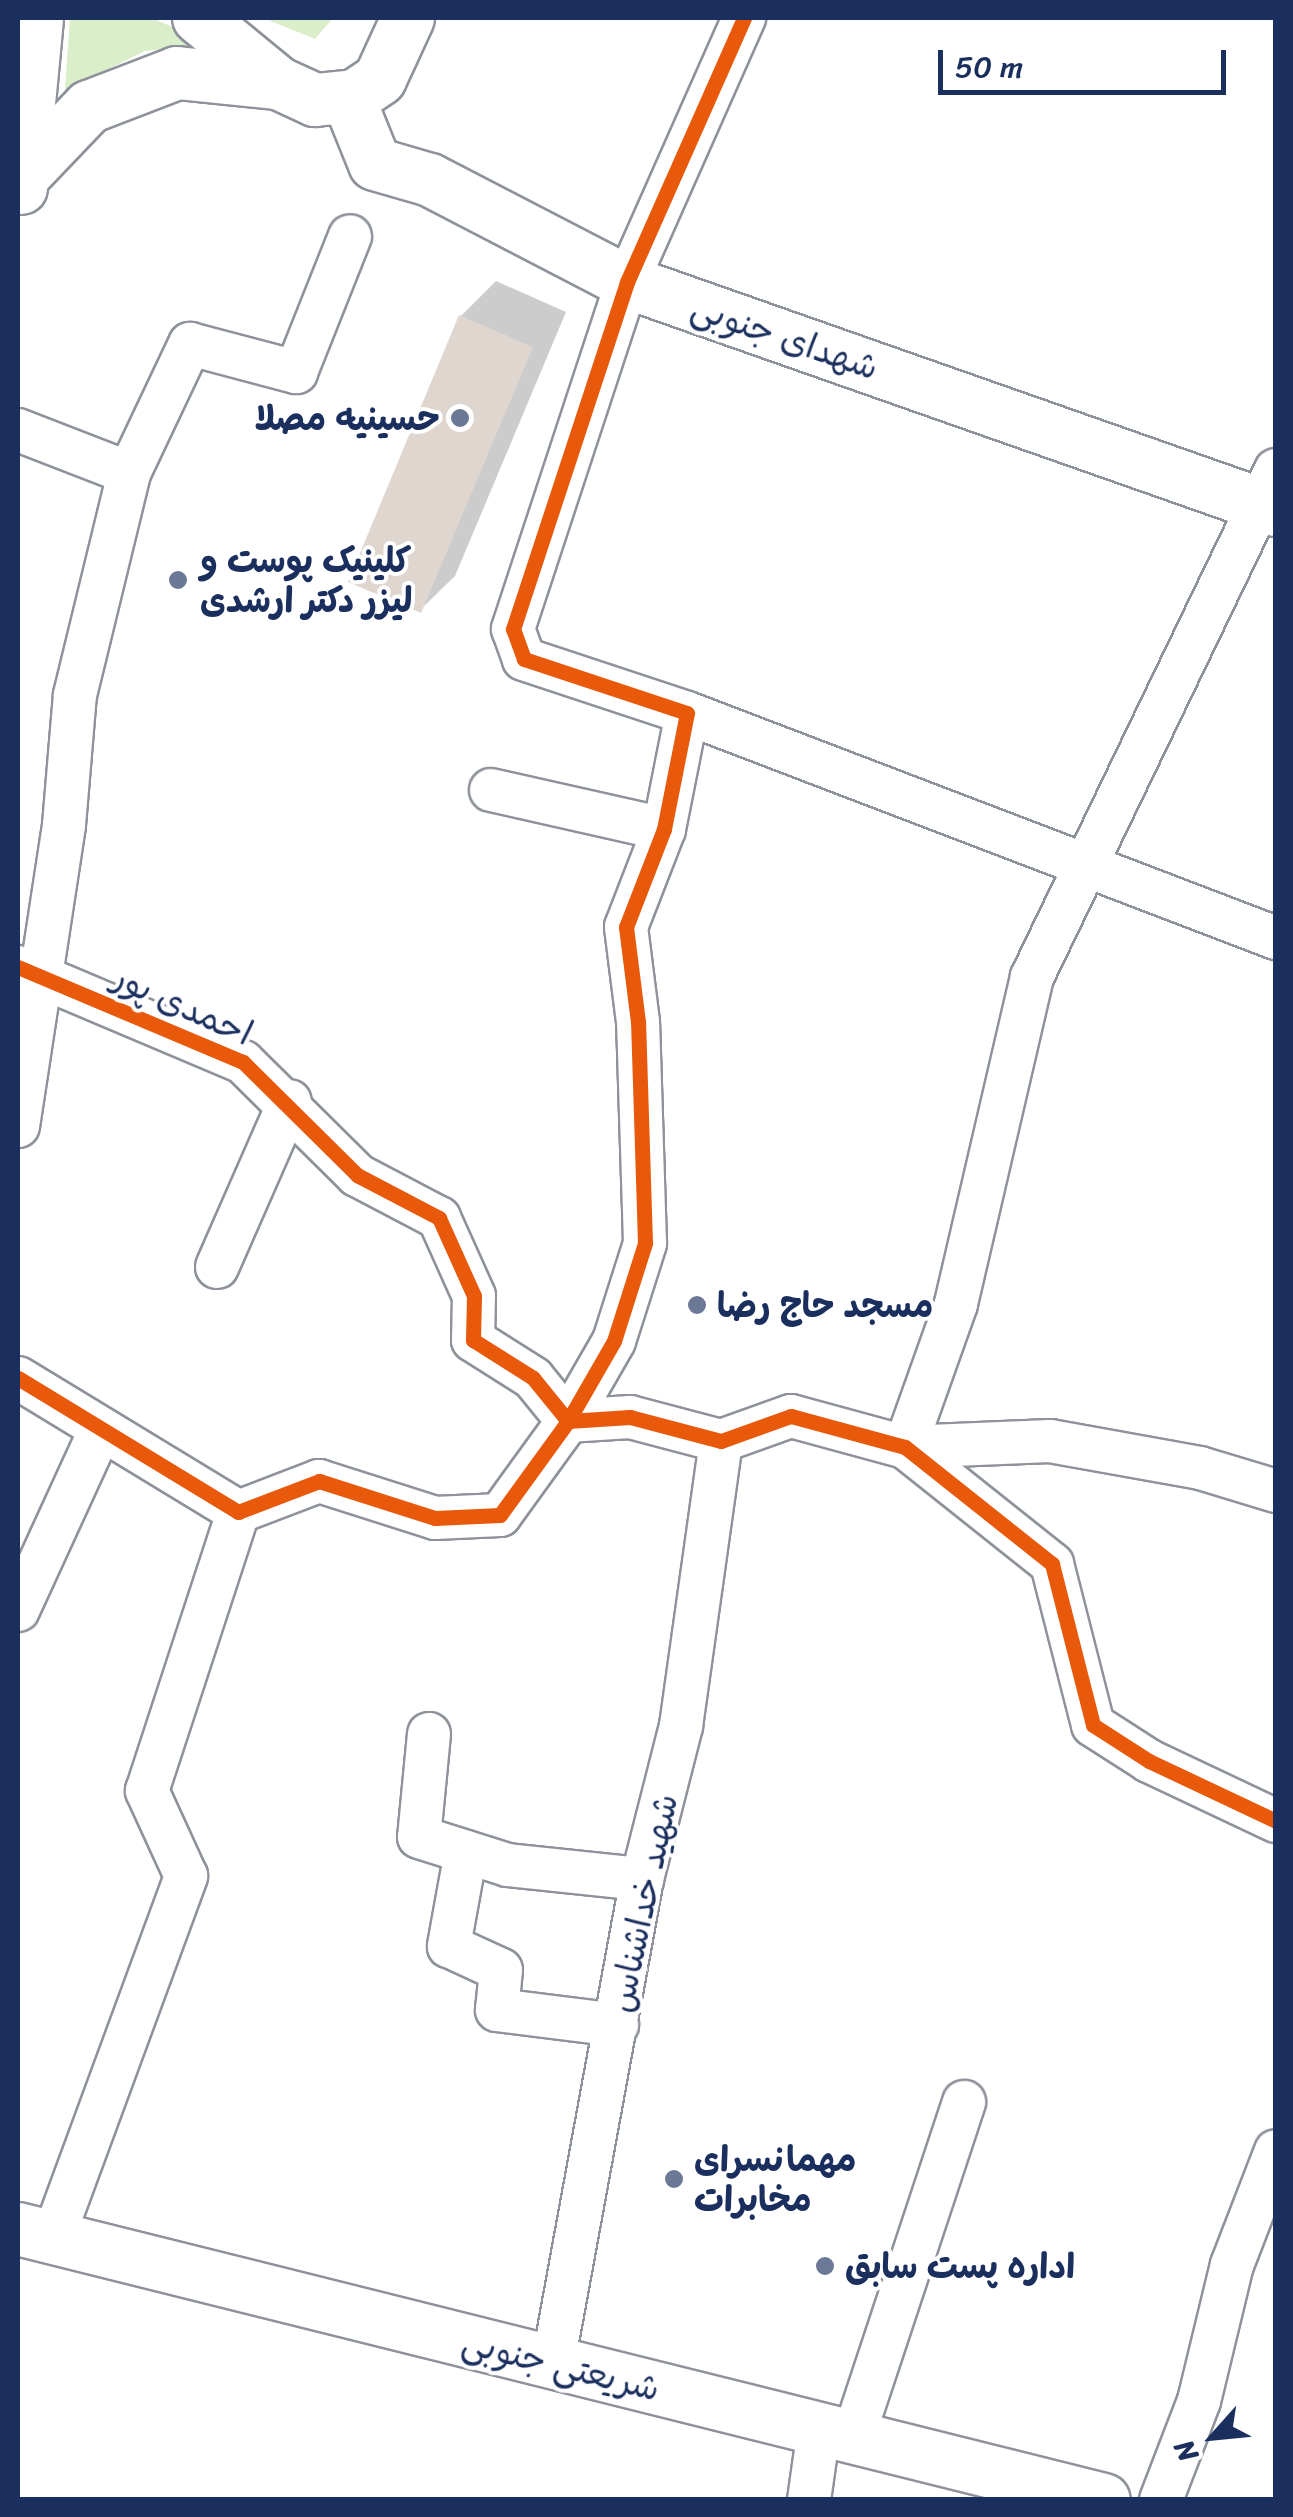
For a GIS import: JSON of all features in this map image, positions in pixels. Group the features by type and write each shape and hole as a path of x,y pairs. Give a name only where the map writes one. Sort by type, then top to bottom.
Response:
{"main road":[{"path":"21,186 37,18"},
{"path":"199,18 278,83 315,100 354,96 392,64 408,18"},
{"path":"21,186 89,107 177,73 278,83"},
{"name":"شهدای جنوبی","path":"354,96 352,107 375,164 430,180 627,282 1272,495"},
{"name":"شریعتی جنوبی","path":"35,2233 1104,2500"}],"street":[{"path":"744,18 627,282 513,629 524,659 687,714 1088,862 1276,938"},
{"path":"18,1126 28,971 64,825 74,696 129,473 190,344 296,372 350,236"},
{"path":"18,430 129,473"},
{"path":"905,1447 956,1304 1032,978 1272,495"},
{"path":"238,1512 319,1481 436,1518 500,1515 568,1421 614,1340 644,1243 638,1022 626,926 664,829 687,714"},
{"path":"491,790 664,829"},
{"name":"احمدی پور","path":"28,971 243,1062 290,1100 358,1175 438,1218 474,1296 473,1340 534,1378 568,1421"},
{"path":"217,1268 290,1100"},
{"path":"18,1378 238,1512"},
{"path":"568,1421 630,1417 721,1441 791,1416 905,1447 1050,1441 1200,1468 1276,1491"},
{"path":"18,1610 101,1429"},
{"name":"شهید خداشناس","path":"554,2363 642,1879 682,1726 721,1441"},
{"path":"905,1447 1052,1564 1092,1725 1149,1762 1276,1821"},
{"path":"35,2233 186,1876 147,1792 238,1512"},
{"path":"429,1734 419,1838 508,1866 642,1879"},
{"path":"466,1852 449,1946 501,1970 496,2010 618,2024"},
{"path":"809,2500 964,2102"},
{"path":"1161,2500 1199,2401 1232,2265 1276,2151"}],"green space":[{"path":"70,18 152,18 214,45 145,51 96,75 64,103"},
{"path":"263,18 333,18 315,39"}],"building":[{"name":"حسینیه مصلا","path":"459,315 533,347 421,613 348,582"}],"cycle path":[{"path":"18,967 243,1062 357,1175 439,1218 474,1296 473,1340 533,1378 568,1421 614,1341 645,1243 638,1022 626,927 664,829 687,713 524,659 513,629 627,282 744,18"},
{"path":"18,1378 238,1512 319,1481 435,1518 500,1515 568,1421 630,1417 721,1441 791,1416 905,1447 1052,1564 1093,1725 1149,1761 1276,1821"}],"place":[{"name":"حسینیه مصلا","path":"460,418"},
{"name":"کلینیک پوست و لیزر دکتر ارشدی","path":"178,580"},
{"name":"مسجد حاج رضا","path":"697,1305"},
{"name":"مهمانسرای مخابرات","path":"674,2179"},
{"name":"اداره پست سابق","path":"825,2266"}]}
